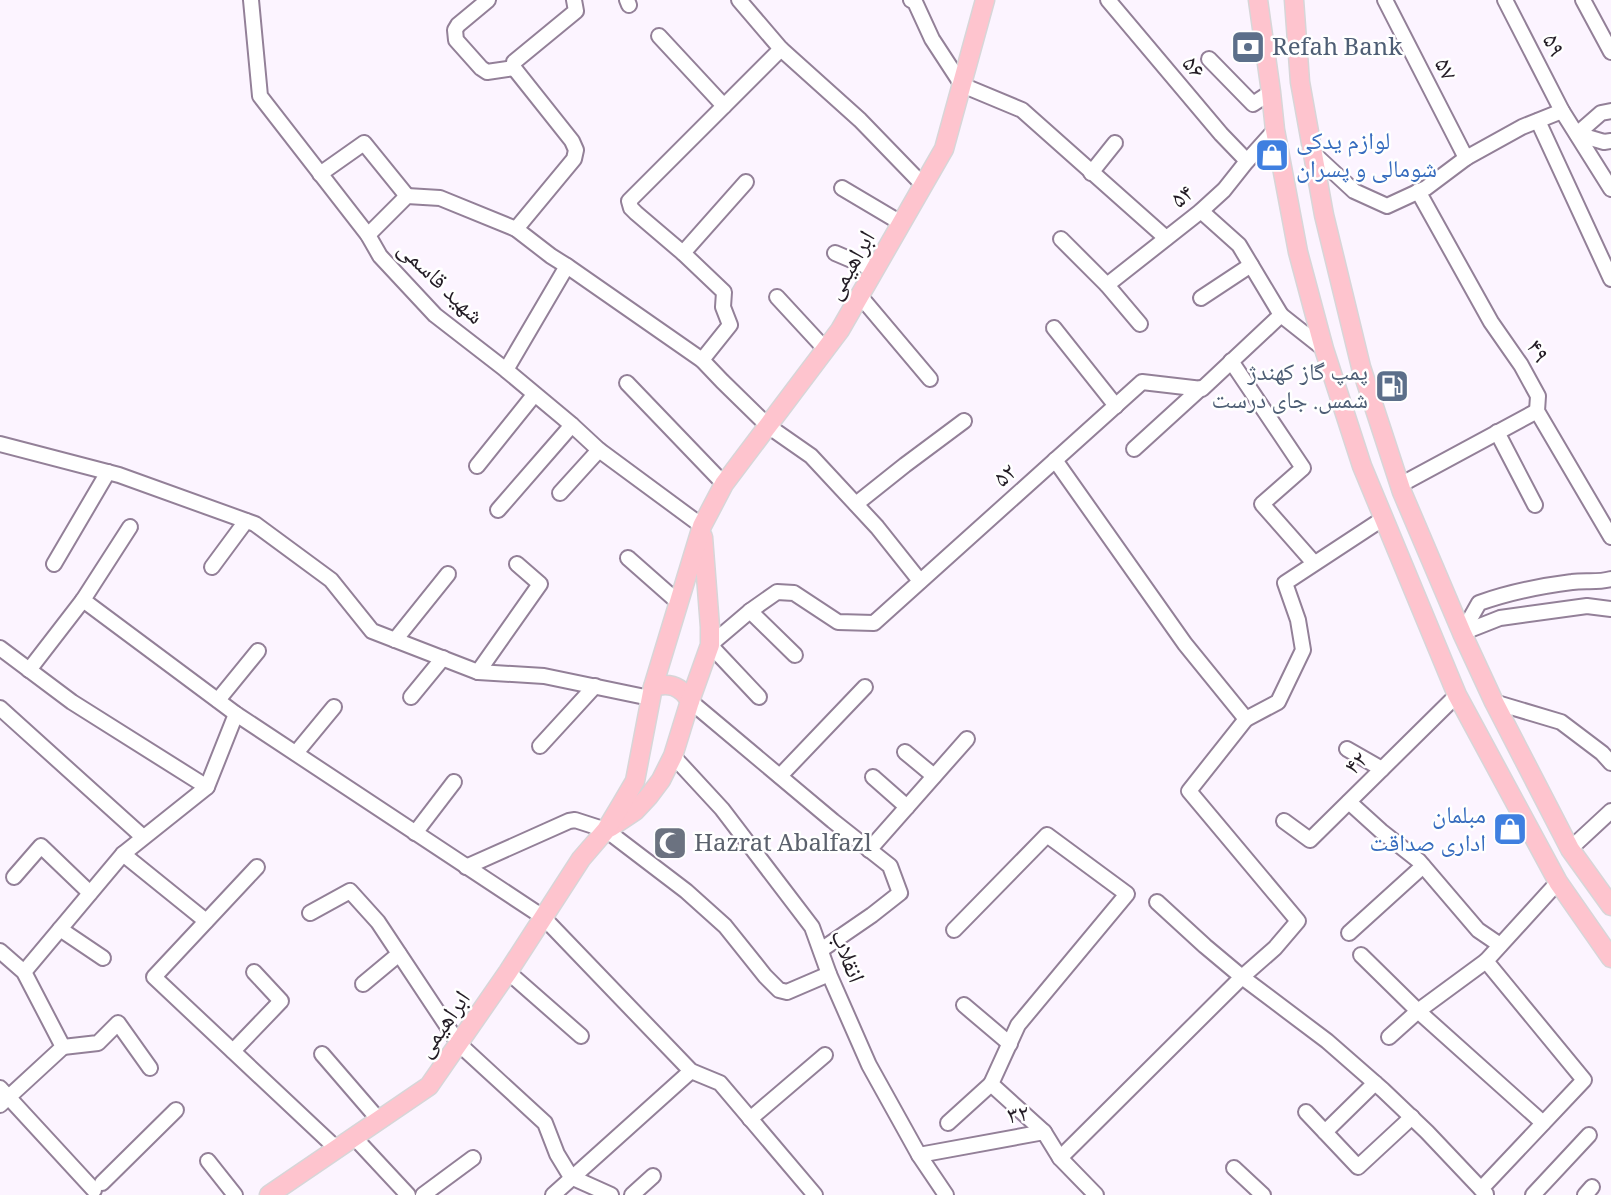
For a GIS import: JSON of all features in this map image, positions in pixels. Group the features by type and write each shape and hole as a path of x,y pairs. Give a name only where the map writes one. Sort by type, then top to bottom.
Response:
{"main road":[{"name":"ابراهیمی","path":"269,1195 429,1087 581,859 606,830 635,781 652,692 702,526 724,484 840,330 944,149 985,0"},
{"path":"1258,0 1275,130 1298,252 1324,349 1362,466 1457,695 1558,882 1611,958"},
{"path":"1294,0 1300,82 1324,215 1361,367 1400,485 1462,634 1494,702 1570,849 1611,906"},
{"path":"606,830 635,811 661,780 673,756 710,645 702,526"},
{"path":"652,692 661,684 670,685 685,693 690,701"}],"street":[{"name":"شهید قاسمی","path":"250,0 260,96 368,235 380,256 435,315 506,370 599,450 702,526"},
{"path":"488,0 458,25 455,30 456,40 487,72 514,68"},
{"path":"516,229 574,159 576,150 572,141 514,68 514,62 576,11 574,0"},
{"path":"739,0 781,49 860,120 923,185"},
{"name":"۵۶","path":"1108,0 1203,114 1247,161"},
{"name":"۵۷","path":"1385,0 1466,158"},
{"name":"۵۹","path":"1505,0 1562,111 1611,189"},
{"path":"1583,0 1611,52"},
{"path":"914,1 932,39 962,85 1021,110 1166,238"},
{"path":"659,36 724,106"},
{"path":"702,359 730,325 723,307 724,292 636,213 629,201 781,49"},
{"path":"1209,59 1253,104 1271,92"},
{"path":"1313,153 1354,191 1387,206 1426,188 1466,158 1522,127 1562,111"},
{"path":"1577,134 1601,113 1611,111"},
{"path":"1538,121 1611,279"},
{"name":"۵۴","path":"1107,285 1224,190 1275,130"},
{"path":"1577,134 1604,142 1611,141"},
{"path":"320,174 364,143 407,196 440,198 516,229 702,359 768,426 811,456 877,527 920,581"},
{"path":"1091,173 1115,143"},
{"path":"683,253 746,182"},
{"path":"842,188 901,223"},
{"name":"۴۹","path":"1418,191 1491,322 1521,365 1538,396 1537,411 1611,537"},
{"path":"368,235 407,196"},
{"path":"1201,211 1239,245 1281,315 1324,349"},
{"path":"1061,239 1107,285 1140,324"},
{"path":"835,253 874,271"},
{"path":"1201,298 1251,265"},
{"path":"506,370 567,266"},
{"path":"860,296 930,379"},
{"path":"777,297 826,350"},
{"path":"1134,449 1281,315"},
{"path":"1054,328 1116,406"},
{"path":"1231,361 1303,468 1262,504 1314,563"},
{"name":"۵۲","path":"710,645 777,592 794,593 838,622 874,623 1142,382 1201,388"},
{"path":"627,383 724,484"},
{"path":"477,466 534,394"},
{"path":"1400,485 1537,411"},
{"path":"856,504 964,421"},
{"path":"498,510 572,425"},
{"path":"1497,432 1535,505"},
{"path":"0,444 108,472 255,524 331,580 372,631 478,672 544,676 595,686 652,692"},
{"path":"560,494 599,450"},
{"path":"1055,460 1185,643 1246,719"},
{"path":"54,564 108,472"},
{"path":"1060,1158 1242,977 1275,948 1298,921 1189,791 1246,719 1279,702 1303,650 1298,620 1285,583 1384,518"},
{"path":"212,567 246,521"},
{"path":"29,670 83,600 130,527"},
{"path":"628,558 679,603"},
{"path":"478,672 540,584 517,564"},
{"path":"395,640 448,574"},
{"path":"1462,634 1479,603 1525,589 1611,579"},
{"path":"83,600 236,714 543,917 691,1071 720,1083 815,1195"},
{"path":"1462,634 1500,618 1587,606 1611,608"},
{"path":"750,611 795,655"},
{"path":"710,645 759,697"},
{"path":"0,648 72,702 206,786"},
{"path":"218,700 258,651"},
{"path":"411,697 443,658"},
{"path":"540,746 595,686"},
{"path":"780,776 865,687"},
{"name":"۴۲","path":"1284,821 1310,840 1457,695"},
{"path":"690,701 890,866 900,893 821,950"},
{"path":"1494,702 1561,722 1611,763"},
{"path":"296,753 334,706"},
{"path":"0,708 143,838"},
{"path":"24,972 123,854 206,786 236,714"},
{"path":"869,850 967,739"},
{"path":"1348,749 1382,769"},
{"path":"905,752 934,776"},
{"name":"انقلاب","path":"673,756 722,809 812,927 829,974 869,1065 919,1155 946,1195"},
{"path":"873,777 908,807"},
{"path":"415,833 454,782"},
{"path":"1349,802 1423,866 1478,930 1500,945"},
{"path":"1570,849 1611,811"},
{"path":"466,867 575,820 606,830 686,891 725,926 779,990 787,992 829,974"},
{"path":"948,1123 991,1084 1018,1025 1128,894 1047,835 954,930"},
{"path":"14,877 41,846 90,893"},
{"path":"123,854 206,922"},
{"path":"1349,933 1423,866"},
{"path":"257,867 154,977 337,1149"},
{"path":"1389,1037 1418,1011 1486,961 1558,882"},
{"path":"310,913 350,891 378,922 459,1044 545,1124 557,1154 571,1177 611,1195"},
{"path":"1157,902 1242,977 1326,1041 1375,1083 1412,1117 1484,1192 1584,1080 1486,961"},
{"path":"60,929 103,958"},
{"path":"0,951 24,972 63,1047"},
{"path":"363,984 399,954"},
{"path":"1362,955 1418,1011 1544,1123"},
{"path":"233,1051 281,1001 254,972"},
{"path":"508,972 580,1036"},
{"path":"964,1005 1010,1044"},
{"path":"113,1195 95,1189 3,1097 63,1047 98,1043 118,1023 150,1068"},
{"path":"322,1054 379,1120"},
{"path":"750,1119 825,1055"},
{"path":"553,1195 691,1071"},
{"path":"1325,1132 1375,1083"},
{"path":"991,1084 1044,1132"},
{"path":"95,1189 176,1110"},
{"path":"1306,1112 1358,1167 1412,1117"},
{"name":"۳۲","path":"919,1155 1044,1132 1060,1158 1096,1195"},
{"path":"1533,1195 1589,1136"},
{"path":"354,1137 408,1195"},
{"path":"423,1195 473,1157"},
{"path":"208,1161 235,1195"},
{"path":"1234,1168 1263,1195"},
{"path":"632,1195 653,1176"}],"place":[{"name":"Refah Bank","path":"1248,47"},
{"name":"لوازم یدکی شومالی و پسران","path":"1272,155"},
{"name":"پمپ گاز کهندژ شمس. جای درست","path":"1392,386"},
{"name":"مبلمان اداری صداقت","path":"1510,829"},
{"name":"Hazrat Abalfazl","path":"670,843"}]}
